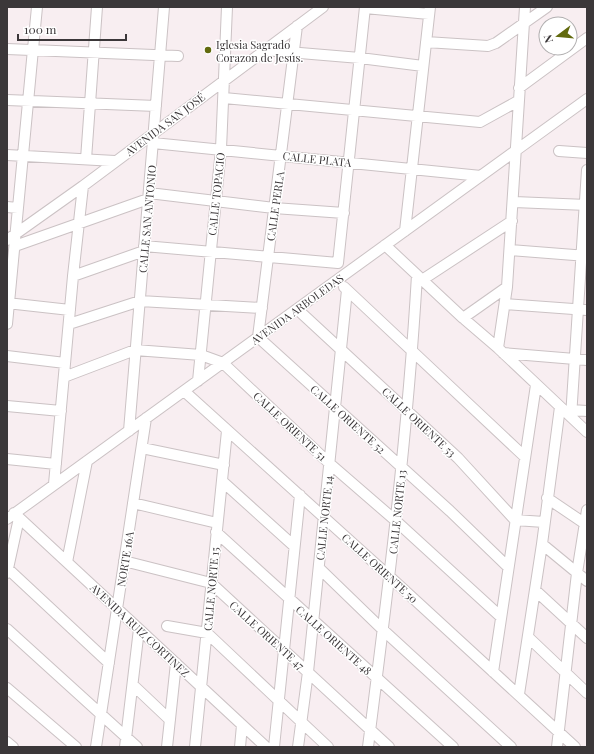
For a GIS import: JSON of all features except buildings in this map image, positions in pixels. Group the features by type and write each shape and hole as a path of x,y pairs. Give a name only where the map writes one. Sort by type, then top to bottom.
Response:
{"street":[{"path":"16,234 22,156 29,100 32,50 37,7"},
{"path":"86,159 98,7"},
{"name":"CALLE SAN ANTONIO","path":"129,431 164,7"},
{"name":"CALLE TOPACIO","path":"198,381 221,149 227,7"},
{"name":"AVENIDA SAN JOSÉ","path":"11,243 16,234 114,162 153,138 224,79 323,7"},
{"path":"500,350 506,304 514,202 514,151 525,7"},
{"path":"426,42 488,46 496,44 547,7"},
{"path":"338,264 356,111 365,8 430,10 405,231"},
{"name":"CALLE PERLA","path":"258,338 297,26"},
{"path":"519,88 587,38"},
{"path":"7,49 178,56"},
{"path":"264,50 360,58 423,66"},
{"path":"224,98 480,122 518,101"},
{"name":"AVENIDA ARBOLEDAS","path":"13,517 54,484 587,99"},
{"path":"7,100 156,106"},
{"name":"CALLE PLATA","path":"153,138 221,149 281,156 481,176"},
{"path":"559,151 587,153"},
{"path":"7,155 114,162"},
{"path":"571,413 575,359 582,309 587,170"},
{"path":"54,484 68,324 83,186"},
{"path":"7,324 11,243 79,223 149,196 344,213"},
{"path":"514,202 586,205"},
{"path":"7,207 18,208"},
{"path":"420,278 512,222"},
{"path":"385,245 560,407 571,413 587,432"},
{"path":"73,276 144,248 210,252 338,264 346,273"},
{"path":"510,250 584,256"},
{"name":"CALLE NORTE 13","path":"368,747 382,629 390,577 408,410 420,278"},
{"path":"337,280 525,457"},
{"path":"463,318 507,287"},
{"name":"CALLE NORTE 14","path":"298,747 308,672 347,290"},
{"path":"68,324 140,301 262,308"},
{"path":"8,303 70,310"},
{"path":"506,304 582,309"},
{"name":"CALLE ORIENTE 53","path":"297,309 341,351 408,410 458,458 516,520"},
{"name":"CALLE ORIENTE 52","path":"258,338 450,511 508,567"},
{"path":"64,377 135,350 201,355 223,363"},
{"path":"500,350 587,360"},
{"path":"7,356 65,363"},
{"name":"CALLE ORIENTE 51","path":"223,363 330,463 501,617"},
{"path":"493,672 536,384"},
{"name":"CALLE ORIENTE 50","path":"184,391 519,694 575,747"},
{"path":"7,406 61,411"},
{"path":"519,694 542,544 560,407"},
{"path":"571,413 587,411"},
{"name":"NORTE 16A","path":"96,747 146,418"},
{"name":"CALLE NORTE 15","path":"196,747 227,431"},
{"path":"142,448 224,465"},
{"path":"7,459 56,464"},
{"path":"67,562 87,461"},
{"path":"222,481 294,546"},
{"path":"274,747 288,598 300,495"},
{"path":"547,498 586,524"},
{"name":"CALLE ORIENTE 48","path":"133,503 217,528 288,598 453,747"},
{"path":"558,747 577,573 586,524 587,510"},
{"path":"13,517 7,570 109,663"},
{"name":"AVENIDA RUIZ CORTINEZ","path":"13,517 67,562 266,747"},
{"path":"516,520 544,522"},
{"path":"542,544 587,581"},
{"name":"CALLE ORIENTE 47","path":"124,561 211,583 283,651 308,672 389,747"},
{"path":"319,568 382,629 511,747"},
{"path":"535,590 587,638"},
{"path":"167,626 207,633 328,747"},
{"path":"7,629 101,713 126,742 137,747"},
{"path":"126,742 139,629"},
{"path":"528,638 587,693"},
{"path":"167,747 176,664"},
{"path":"132,685 170,720"},
{"path":"7,688 76,747"},
{"path":"240,747 242,725"},
{"path":"7,742 12,747"}],"place":[{"name":"Iglesia Sagrado Corazon de Jesús.","path":"208,50"}]}
